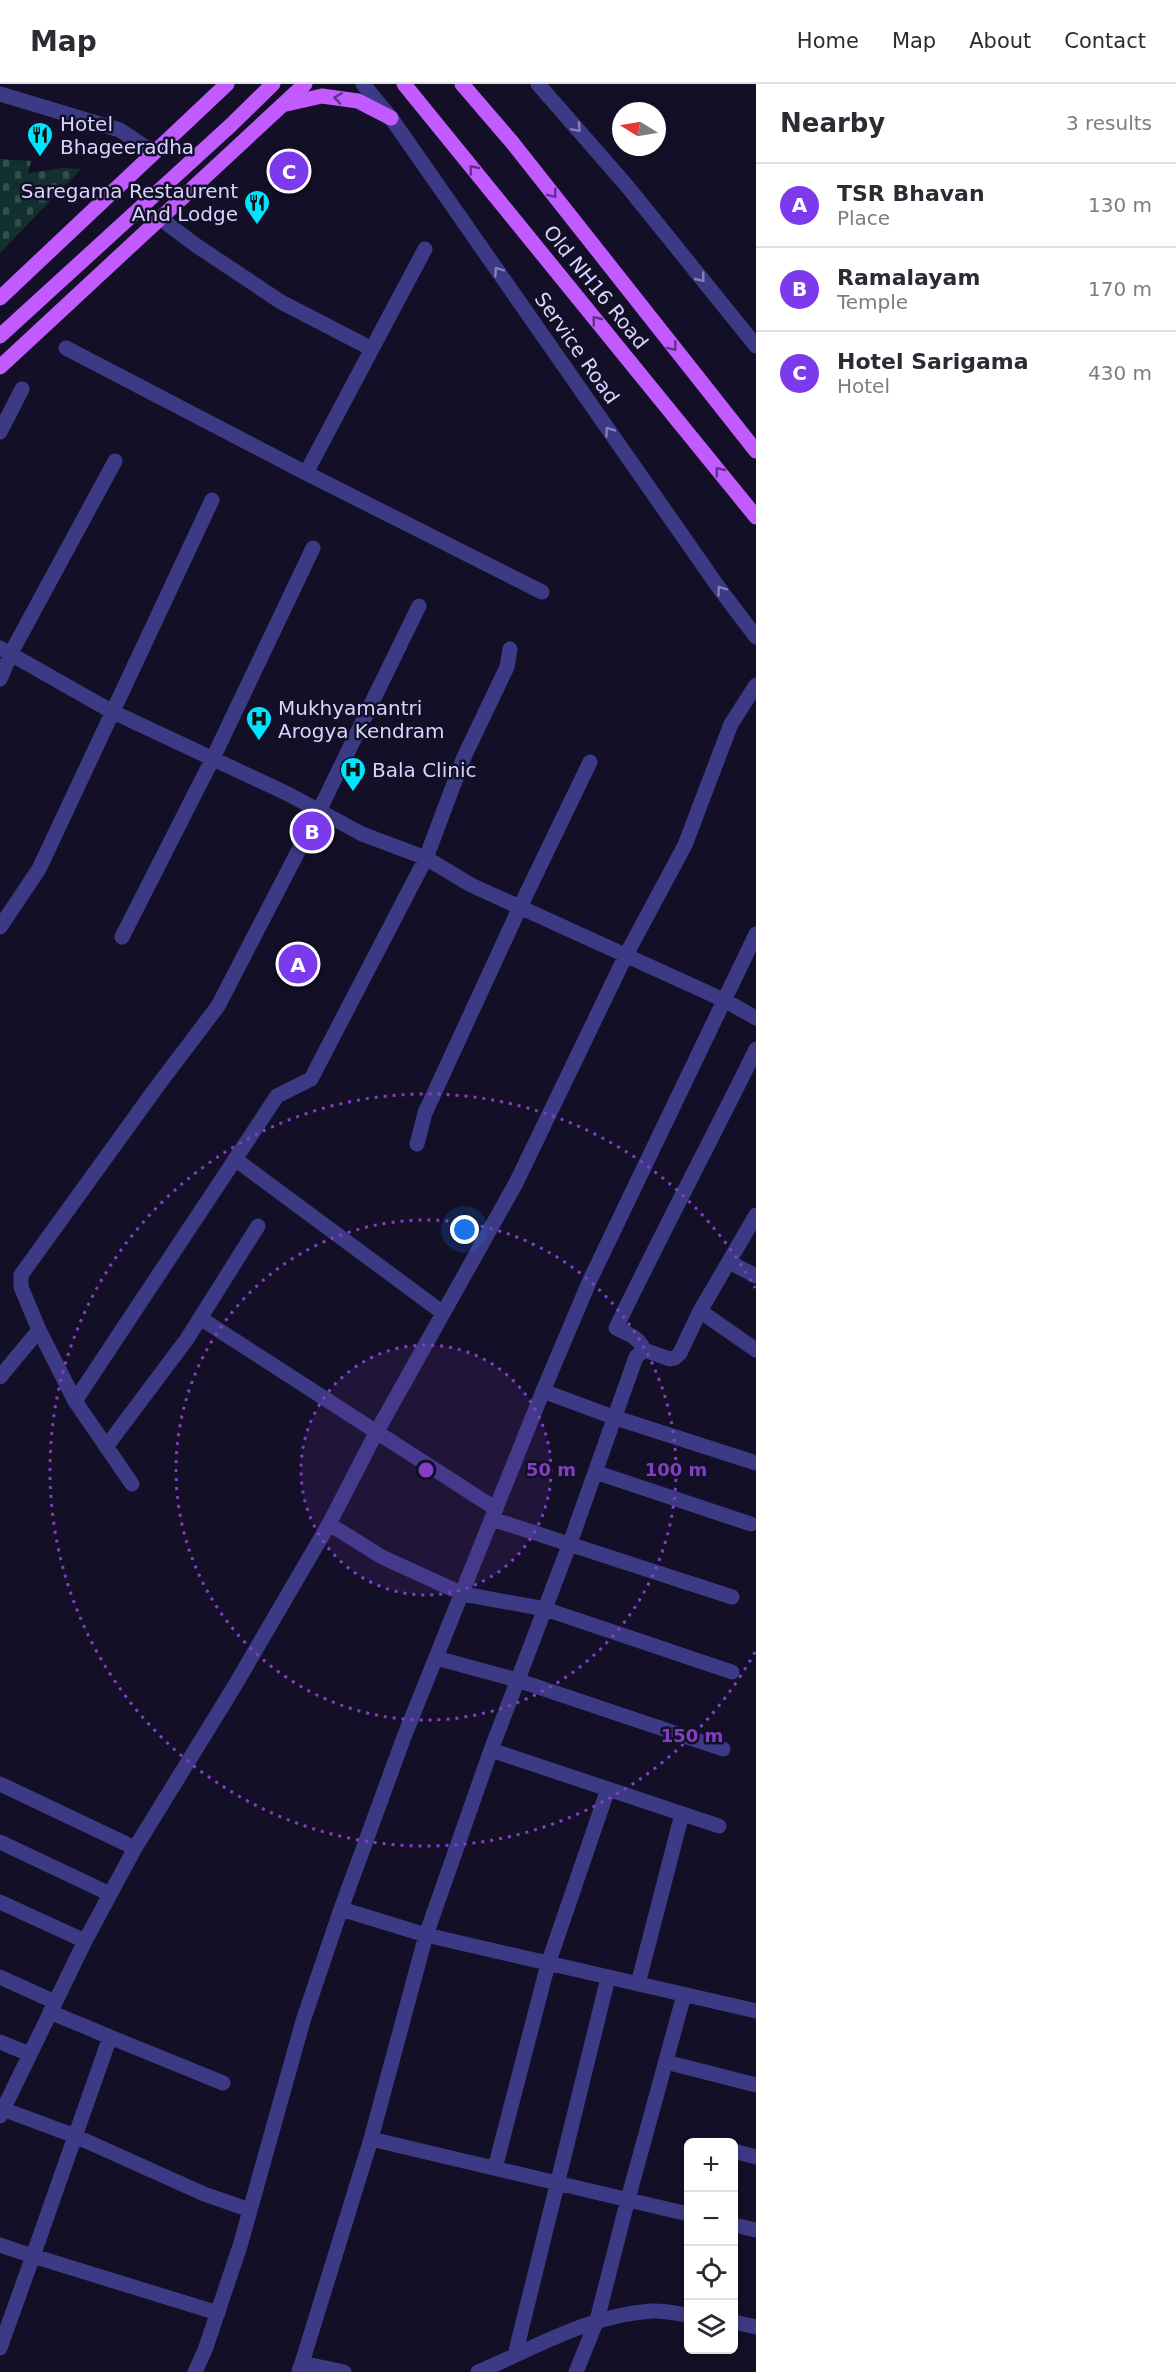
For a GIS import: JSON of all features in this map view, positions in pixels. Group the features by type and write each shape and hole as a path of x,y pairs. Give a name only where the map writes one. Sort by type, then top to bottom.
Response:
{"main road":[{"path":"0,298 227,84"},
{"path":"0,336 273,84"},
{"path":"0,367 305,84"},
{"name":"Old NH16 Road","path":"404,84 756,517"},
{"name":"Old NH16 Road","path":"462,84 756,452"},
{"path":"282,105 322,96 358,101 391,118"}],"street":[{"name":"Service Road","path":"363,84 391,118 719,588 756,637"},
{"path":"538,84 627,186 756,346"},
{"path":"0,94 120,130 153,153"},
{"path":"161,219 281,302 372,349"},
{"path":"306,473 425,249"},
{"path":"66,348 542,592"},
{"path":"0,432 22,389"},
{"path":"0,679 6,651 115,461"},
{"path":"0,927 39,869 111,711 212,500"},
{"path":"122,938 213,758 313,548"},
{"path":"132,1484 75,1401 39,1330 21,1287 20,1279 23,1270 218,1006 319,810 419,606"},
{"path":"75,1401 277,1096 311,1079 426,858 464,757 507,667 510,649"},
{"path":"6,651 111,711 213,758 319,810 362,834 426,858 471,885 726,1001 756,1018"},
{"path":"250,2210 204,2194 75,2136 1,2111 85,1941 135,1848 234,1687 329,1524 376,1433 516,1183 598,998 626,955 685,845 731,724 756,685"},
{"path":"417,1144 425,1113 590,762"},
{"path":"195,2372 218,2313 250,2210 303,2021 404,1737 590,1280 726,1001 756,934"},
{"path":"644,1350 641,1342 636,1338 616,1328 664,1228 719,1125 756,1049"},
{"path":"235,1159 443,1313"},
{"path":"644,1350 675,1358 680,1353 700,1311 756,1215"},
{"path":"106,1447 200,1318 258,1226"},
{"path":"729,1262 756,1276"},
{"path":"700,1311 756,1350"},
{"path":"200,1318 376,1433 494,1514 570,1543 732,1597"},
{"path":"0,1377 39,1330"},
{"path":"344,2372 301,2368 371,2139 426,1935 491,1750 570,1543 613,1417 636,1357 644,1350"},
{"path":"543,1391 613,1417 756,1462"},
{"path":"595,1472 751,1524"},
{"path":"329,1524 382,1557 463,1594 545,1609 732,1672"},
{"path":"436,1658 517,1680 723,1749"},
{"path":"491,1750 719,1826"},
{"path":"0,1784 135,1848"},
{"path":"495,2168 548,1964 608,1790"},
{"path":"638,1984 682,1814"},
{"path":"0,1842 110,1894"},
{"path":"0,1902 85,1941"},
{"path":"341,1909 426,1935 756,2012"},
{"path":"0,1977 110,2037 223,2083"},
{"path":"515,2355 608,1978"},
{"path":"576,2372 597,2320 684,1995"},
{"path":"0,2348 110,2037"},
{"path":"0,2042 29,2054"},
{"path":"666,2062 756,2085"},
{"path":"371,2139 684,2213"},
{"path":"738,2152 756,2157"},
{"path":"738,2226 756,2230"},
{"path":"0,2246 218,2313"},
{"path":"478,2372 597,2320 653,2311 684,2315"},
{"path":"738,2323 756,2327"}],"green space":[{"path":"0,159 31,161 28,173 63,168 81,169 0,253"}],"place":[{"name":"Hotel Bhageeradha","path":"40,158"},
{"name":"Hotel Sarigama","path":"289,171"},
{"name":"Saregama Restaurent And Lodge","path":"257,226"},
{"name":"Mukhyamantri Arogya Kendram","path":"259,742"},
{"name":"Bala Clinic","path":"353,793"},
{"name":"Ramalayam","path":"312,831"},
{"name":"TSR Bhavan","path":"298,964"}]}
